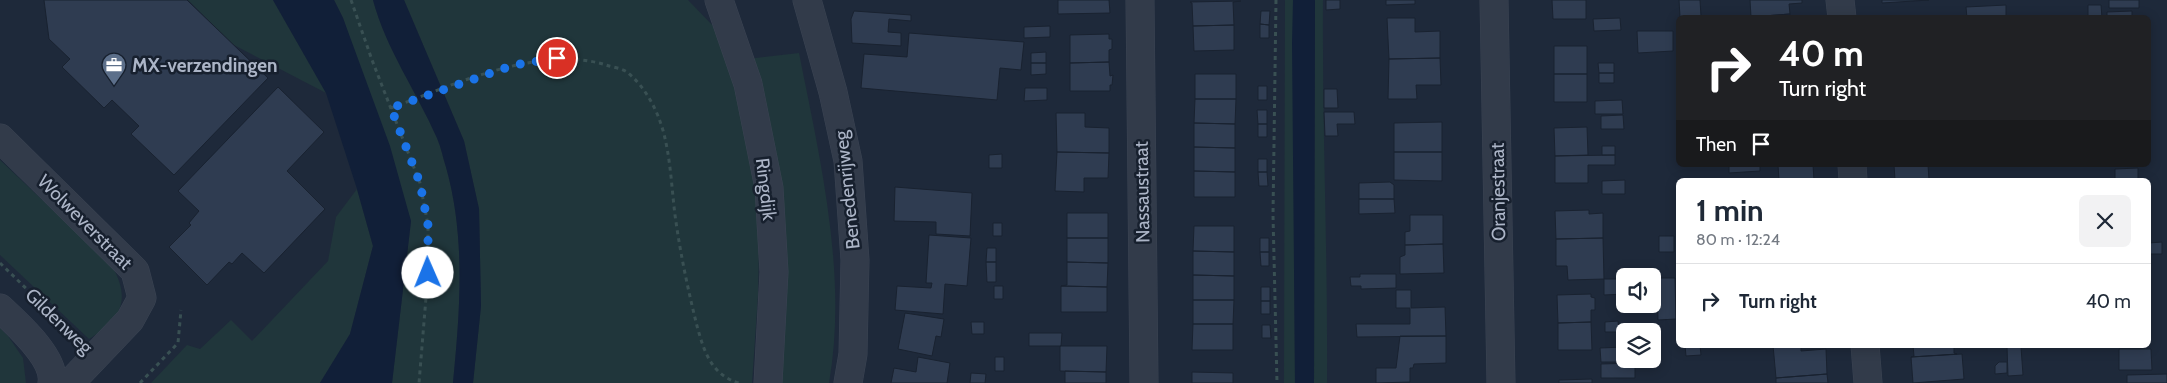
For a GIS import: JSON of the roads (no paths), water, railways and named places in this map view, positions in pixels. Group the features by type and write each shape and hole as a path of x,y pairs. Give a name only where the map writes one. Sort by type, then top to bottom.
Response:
{"street":[{"name":"Ringdijk","path":"719,0 748,84 769,188 774,272 768,383"},
{"name":"Benedenrijweg","path":"807,0 833,92 848,161 855,260 853,354 848,383"},
{"name":"Nassaustraat","path":"1140,0 1144,383"},
{"name":"Oranjestraat","path":"1494,0 1501,383"},
{"path":"1840,0 1842,15"},
{"name":"Wolweverstraat","path":"0,138 135,271 142,298 130,320 70,383"},
{"name":"Gildenweg","path":"0,308 44,354 54,375 52,383"},
{"path":"1865,348 1868,383"}],"water":[{"path":"273,0 334,0 343,18 390,146 411,221 392,383 320,383 350,334 373,246 326,93"},
{"path":"373,0 404,0 464,141 479,209 481,306 473,383 453,383 460,275 457,221 446,167 437,138 386,36"},
{"path":"1293,0 1315,0 1314,383 1295,383"}],"place":[{"name":"MX-verzendingen","path":"114,86"}]}
